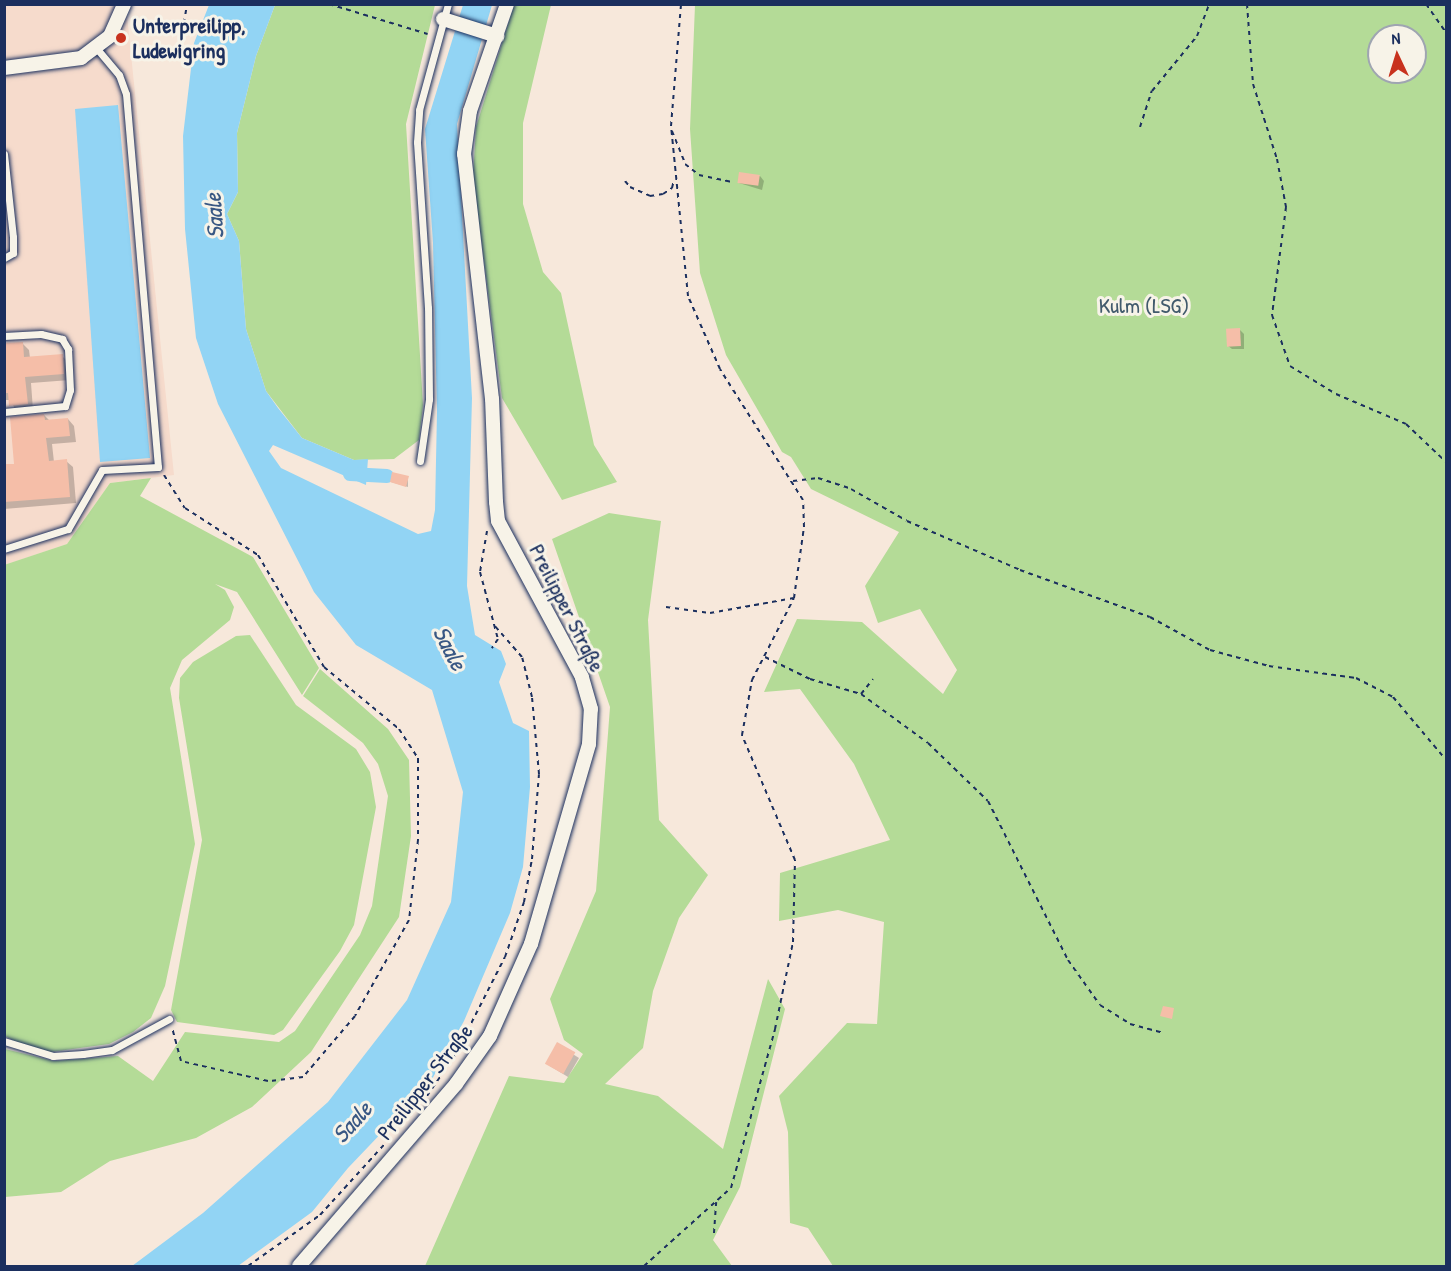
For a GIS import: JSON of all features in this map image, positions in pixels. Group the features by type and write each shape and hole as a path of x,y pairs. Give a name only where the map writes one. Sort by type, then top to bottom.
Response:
{"street":[{"path":"4,68 72,60 97,49 113,31 124,4"},
{"name":"Preilipper Straße","path":"299,1266 456,1084 490,1036 535,933 589,744 591,709 582,676 498,521 492,399 464,154 470,111 493,34 507,4"},
{"path":"447,21 493,34"}],"lane":[{"path":"420,461 429,399 428,308 417,142 419,110 437,37 447,21 448,4"},
{"path":"4,549 68,529 102,470 158,467 126,94 119,75 97,49"},
{"path":"4,154 13,253 4,258"},
{"path":"4,336 41,334 62,339 68,349 70,390 65,406 4,412"},
{"path":"4,1041 53,1056 83,1054 112,1050 169,1019"}],"path":[{"path":"184,23 187,4"},
{"path":"329,4 437,37"},
{"path":"644,1266 731,1188 775,1029 793,942 795,860 742,735 752,680 794,598 804,527 803,500 793,481 758,433 720,369 688,296 674,178 671,129 681,4"},
{"path":"1140,127 1152,91 1197,36 1209,4"},
{"path":"1247,4 1252,84 1277,159 1286,207 1272,315 1290,366 1336,394 1406,424 1446,462"},
{"path":"1426,4 1446,33"},
{"path":"671,129 686,164 699,175 733,182"},
{"path":"625,181 651,196 672,188 674,178"},
{"path":"158,467 185,508 258,555 324,667 399,729 418,758 418,840 409,920 355,1016 303,1077 268,1082 181,1061 169,1019"},
{"path":"793,481 818,478 851,489 907,521 1020,570 1150,617 1210,650 1269,666 1356,678 1394,697 1446,760"},
{"path":"492,648 498,639 480,572 488,531 498,521"},
{"path":"666,607 710,613 794,598"},
{"path":"420,1104 455,1055 505,957 524,902 532,859 539,784 532,697 522,657 493,624"},
{"path":"764,656 810,680 861,694 928,743 988,801 1068,960 1100,1005 1130,1024 1163,1033"},
{"path":"861,694 873,678"},
{"path":"248,1266 320,1215 393,1135"},
{"path":"714,1233 716,1202"}],"shaded area":[{"path":"4,5 126,5 174,475 110,483 67,544 5,565"}],"green space":[{"path":"275,5 435,5 406,124 423,405 419,440 394,459 354,460 302,438 266,391 246,329 239,241 227,214 238,192 237,133 256,56"},
{"path":"514,5 551,5 523,123 523,204 543,272 561,293 594,445 617,482 562,500 502,398 473,177 476,127"},
{"name":"Kulm (LSG)","path":"695,5 1446,5 1446,1266 833,1266 808,1228 790,1223 788,1132 779,1096 847,1023 877,1024 884,922 838,910 779,921 780,873 890,840 854,764 800,689 764,692 797,619 862,622 943,694 957,670 920,609 878,623 865,586 899,532 811,489 791,457 782,452 726,355 700,273 690,129"},
{"path":"151,478 140,496 253,557 319,668 302,695 237,592 215,584 225,590 234,607 230,620 182,660 170,688 195,844 165,986 151,1018 133,1032 109,1044 51,1052 20,1044 5,1036 4,565 67,544 110,483"},
{"path":"609,513 661,521 648,620 659,820 708,875 679,918 653,991 643,1048 605,1084 658,1096 723,1149 768,979 785,1009 740,1187 713,1240 732,1266 425,1266 509,1076 564,1083 583,1054 564,1040 550,999 596,891 610,707 552,539"},
{"path":"250,635 296,705 356,749 370,772 376,807 354,925 340,951 283,1030 274,1035 177,1022 171,1010 202,840 179,698 180,678 193,662 236,636"},
{"path":"320,669 388,729 409,760 411,836 399,917 311,1052 252,1107 196,1138 110,1161 61,1192 5,1197 5,1049 54,1061 118,1056 153,1081 185,1032 279,1042 295,1031 360,935 372,906 388,796 378,764 363,743 303,696"}],"water":[{"name":"Saale","path":"209,5 275,5 256,56 237,133 238,192 227,214 239,241 246,329 266,391 302,438 354,460 368,459 366,485 273,445 269,451 281,468 418,534 431,531 435,510 437,411 433,243 425,129 463,5 492,5 457,124 472,398 467,586 475,635 501,651 506,664 499,682 513,723 529,731 530,787 523,867 510,913 464,1021 431,1081 348,1168 312,1212 238,1266 132,1266 203,1213 328,1102 407,1000 451,902 463,792 432,690 356,645 314,592 218,404 196,338 185,229 183,136 194,43"},
{"path":"118,105 150,458 100,462 75,109"}],"building":[{"path":"739,172 760,175 758,186 737,183"},
{"path":"1240,328 1241,346 1227,347 1226,329"},
{"path":"23,342 24,357 63,354 64,374 25,377 28,404 9,406 8,393 4,393 4,343"},
{"path":"44,414 45,420 68,418 70,436 46,438 49,461 67,459 70,497 4,502 4,464 14,464 10,417"},
{"path":"392,472 409,476 406,487 390,482"},
{"path":"1163,1006 1174,1008 1172,1019 1160,1016"},
{"path":"557,1042 575,1052 563,1074 545,1064"}],"waterway":[{"path":"350,474 387,476"}],"place":[{"name":"Unterpreilipp, Ludewigring","path":"121,38"}]}
